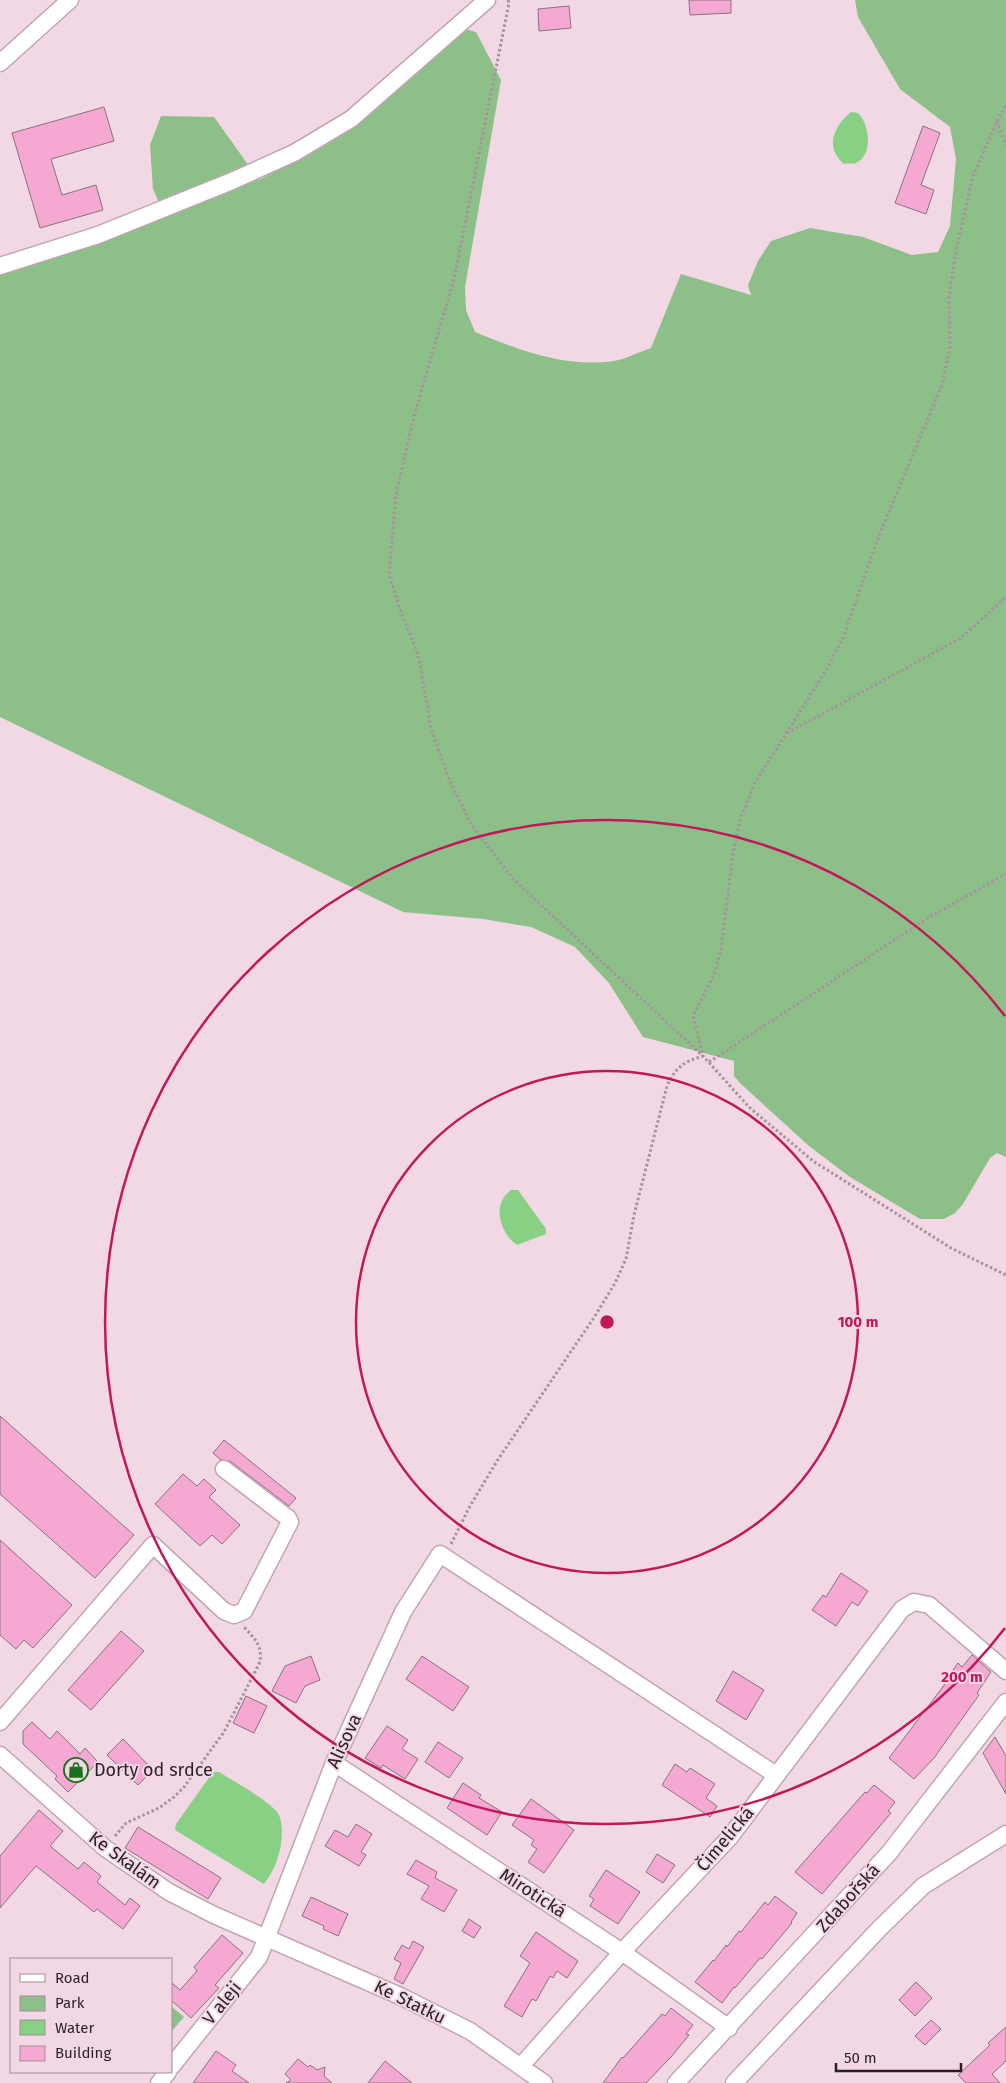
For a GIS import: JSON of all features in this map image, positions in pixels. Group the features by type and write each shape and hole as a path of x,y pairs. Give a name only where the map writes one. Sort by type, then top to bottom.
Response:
{"street":[{"path":"0,63 70,0"},
{"path":"0,266 98,235 232,181 294,152 351,119 487,0"},
{"path":"0,1722 152,1545 224,1611 234,1615 244,1611 290,1522 288,1518 224,1470"},
{"path":"440,1554 776,1775"},
{"name":"Alisova","path":"268,1937 334,1763 403,1612 440,1554"},
{"name":"Čimelická","path":"521,2066 622,1952 730,1837 902,1609 914,1602 929,1605 1006,1671"},
{"name":"Zdabořská","path":"676,2083 729,2028 889,1853 1006,1702"},
{"name":"Ke Skalám","path":"0,1756 105,1848 169,1892 214,1915 268,1937"},
{"name":"Mirotická","path":"334,1763 622,1952 729,2028"},
{"path":"734,2083 879,1929 923,1886 1006,1834"},
{"name":"Ke Statku","path":"268,1937 400,1996 470,2032 544,2083"},
{"name":"V aleji","path":"172,2066 259,1957 268,1937"},
{"path":"158,2083 167,2073"}],"path":[{"path":"508,0 509,3 454,279 421,390 396,494 389,575 402,615 418,654 431,728 448,777 472,826 514,880 703,1056 750,1108 813,1161 951,1248 1006,1275"},
{"path":"703,1056 693,1016 714,975 721,950 733,853 741,817 755,783 825,672 843,638 878,538 942,385 950,348 949,297 956,251 972,179 1006,105"},
{"path":"997,121 1006,145"},
{"path":"787,733 961,638 1006,597"},
{"path":"709,1062 924,921 1006,874"},
{"path":"440,1554 450,1546 470,1506 497,1461 595,1316 615,1283 626,1258 634,1215 663,1109 667,1086 675,1070 689,1060 703,1056"},
{"path":"105,1848 126,1823 160,1808 174,1797 224,1732 259,1664 262,1654 260,1645 234,1615"}],"green space":[{"path":"855,0 1006,0 1006,1157 997,1153 990,1158 963,1204 955,1213 944,1219 920,1219 850,1177 809,1146 741,1084 734,1076 734,1061 643,1037 609,983 575,947 531,927 483,919 403,912 0,717 0,275 165,216 153,189 150,145 161,116 214,117 259,180 354,128 461,28 476,32 501,80 465,287 466,310 475,332 526,351 561,360 596,363 614,361 651,348 681,274 751,295 748,285 758,261 771,241 810,228 863,237 912,255 938,252 950,226 956,159 950,127 900,89 858,17"},
{"path":"172,2007 184,2017 172,2031"}],"water":[{"path":"851,112 858,113 862,118 868,139 862,159 856,163 844,164 834,151 833,144 836,130"},
{"path":"511,1190 518,1190 546,1229 546,1234 517,1245 504,1231 500,1218 500,1205"},
{"path":"213,1772 219,1772 252,1792 269,1804 279,1815 282,1826 281,1845 275,1866 264,1884 175,1830 176,1824"}],"building":[{"path":"689,0 731,0 731,13 690,15"},
{"path":"569,6 571,28 539,31 538,9"},
{"path":"104,107 114,141 51,159 62,195 96,185 103,210 40,228 12,133"},
{"path":"923,126 940,133 921,185 934,190 926,214 895,203"},
{"path":"0,1416 134,1535 95,1578 0,1494"},
{"path":"224,1440 296,1498 289,1506 230,1461 221,1460 213,1453"},
{"path":"183,1474 197,1486 204,1479 216,1490 209,1497 240,1525 222,1544 212,1535 200,1546 155,1504"},
{"path":"0,1540 72,1605 33,1648 24,1640 16,1649 0,1635"},
{"path":"841,1573 868,1591 858,1606 852,1602 836,1626 812,1610 823,1595 826,1597"},
{"path":"121,1631 144,1651 91,1710 68,1690"},
{"path":"972,1655 991,1672 977,1693 979,1695 934,1758 914,1779 889,1758 948,1680 958,1663 962,1667"},
{"path":"311,1656 320,1680 305,1686 296,1703 272,1691 285,1666"},
{"path":"422,1656 469,1687 453,1711 406,1679"},
{"path":"733,1671 764,1690 746,1720 716,1701"},
{"path":"246,1696 267,1706 254,1733 233,1723"},
{"path":"32,1722 50,1739 57,1731 80,1754 85,1748 98,1762 68,1792 55,1779 57,1776 23,1744 23,1731"},
{"path":"387,1726 408,1740 402,1749 418,1759 405,1779 383,1765 381,1768 365,1758"},
{"path":"995,1737 1006,1756 1006,1794 983,1753"},
{"path":"123,1739 153,1770 138,1785 107,1755"},
{"path":"438,1742 463,1758 449,1778 425,1762"},
{"path":"675,1764 687,1772 690,1768 715,1784 706,1798 717,1806 710,1817 662,1785"},
{"path":"463,1783 481,1795 479,1798 502,1812 487,1835 447,1808"},
{"path":"874,1785 895,1802 888,1811 891,1813 822,1894 795,1872 865,1792 867,1793"},
{"path":"531,1799 574,1830 544,1873 528,1862 537,1849 531,1845 534,1840 512,1825"},
{"path":"39,1810 63,1831 50,1846 78,1869 84,1862 101,1876 97,1882 125,1905 130,1898 140,1906 123,1929 97,1909 94,1912 36,1866 0,1908 0,1856"},
{"path":"356,1824 372,1834 361,1852 366,1855 359,1866 325,1846 335,1830 348,1837"},
{"path":"138,1827 221,1878 208,1899 125,1848"},
{"path":"657,1854 675,1865 663,1883 646,1872"},
{"path":"416,1860 437,1872 435,1878 457,1890 444,1912 421,1899 429,1886 407,1874"},
{"path":"606,1870 640,1892 618,1924 590,1906 594,1899 589,1896"},
{"path":"775,1896 797,1913 792,1923 762,1959 760,1958 722,2003 695,1982 726,1945 727,1947 739,1931 741,1932 765,1902 768,1905"},
{"path":"311,1897 348,1914 338,1936 323,1929 324,1926 302,1916"},
{"path":"469,1919 481,1927 474,1938 462,1931"},
{"path":"536,1932 578,1961 567,1978 557,1971 553,1978 550,1976 536,2001 532,1999 522,2017 504,2006 530,1963 520,1956"},
{"path":"222,1935 243,1953 215,1985 219,1988 191,2018 172,2001 172,1983 180,1990 197,1971 194,1967"},
{"path":"413,1941 424,1947 403,1984 394,1979 401,1963 394,1959 402,1945 409,1949"},
{"path":"916,1982 932,1998 915,2016 899,2000"},
{"path":"671,2008 693,2025 686,2034 689,2035 671,2057 646,2083 603,2083 622,2057 662,2014 665,2016"},
{"path":"931,2020 941,2029 925,2045 915,2036"},
{"path":"1006,2027 1006,2061 992,2074 1000,2083 966,2083 958,2075"},
{"path":"216,2051 236,2065 232,2071 249,2083 193,2083"},
{"path":"298,2059 308,2067 310,2065 317,2070 325,2067 324,2076 332,2083 286,2083 291,2080 285,2074"},
{"path":"385,2061 412,2083 368,2083"}],"place":[{"name":"Dorty od srdce","path":"76,1770"}]}
